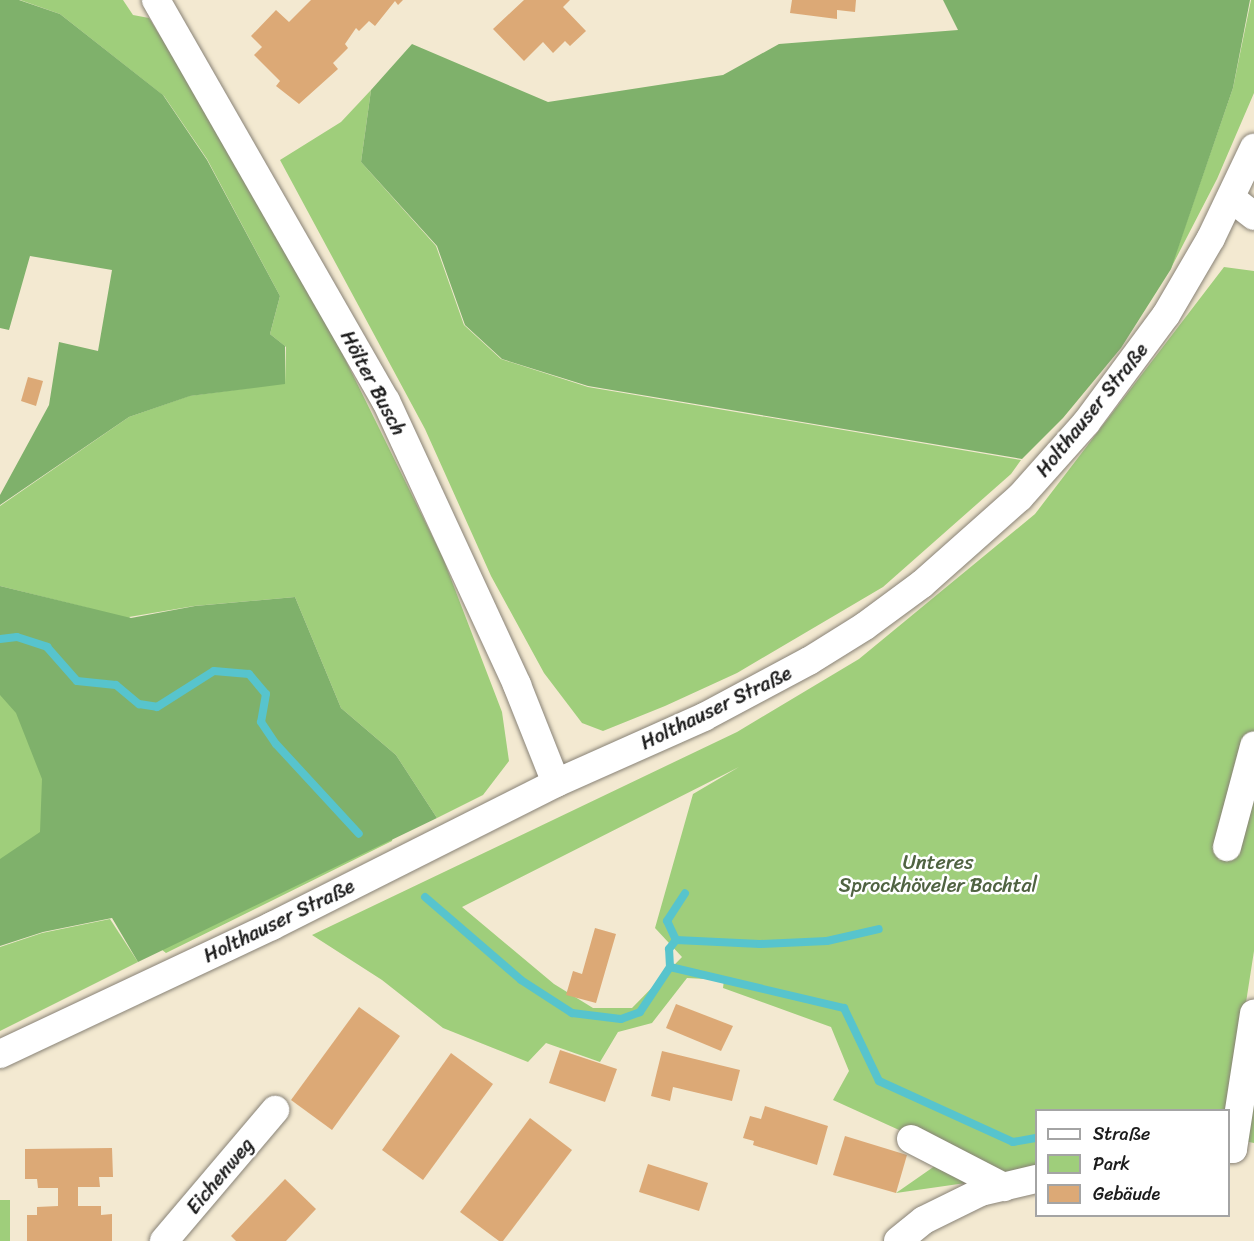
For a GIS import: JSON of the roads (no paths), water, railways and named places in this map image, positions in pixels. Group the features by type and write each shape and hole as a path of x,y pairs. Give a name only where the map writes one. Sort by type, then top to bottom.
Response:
{"street":[{"name":"Hölter Busch","path":"156,0 386,401 517,685 556,783"},
{"name":"Holthauser Straße","path":"0,1054 272,926 556,783 704,717 809,661 922,585 1020,496 1110,393 1166,315 1231,198 1254,148"},
{"path":"1231,198 1254,216"},
{"path":"1227,847 1254,746"},
{"path":"1238,1144 1240,1096 1254,1014"},
{"name":"Eichenweg","path":"164,1241 275,1110"},
{"path":"911,1139 1004,1187"},
{"path":"898,1241 924,1220 981,1192 1035,1179"}],"waterway":[{"path":"0,639 17,637 47,647 77,681 116,685 139,704 157,707 214,671 249,674 266,694 261,722 276,744 359,834"},
{"path":"670,967 669,949 676,940 667,921 685,893"},
{"path":"425,897 521,980 572,1013 621,1019 640,1012 670,967 844,1008 879,1081 1013,1142 1035,1138"},
{"path":"676,940 760,944 827,941 879,929"}],"park label":[{"name":"Unteres Sprockhöveler Bachtal","path":"938,874"}]}
